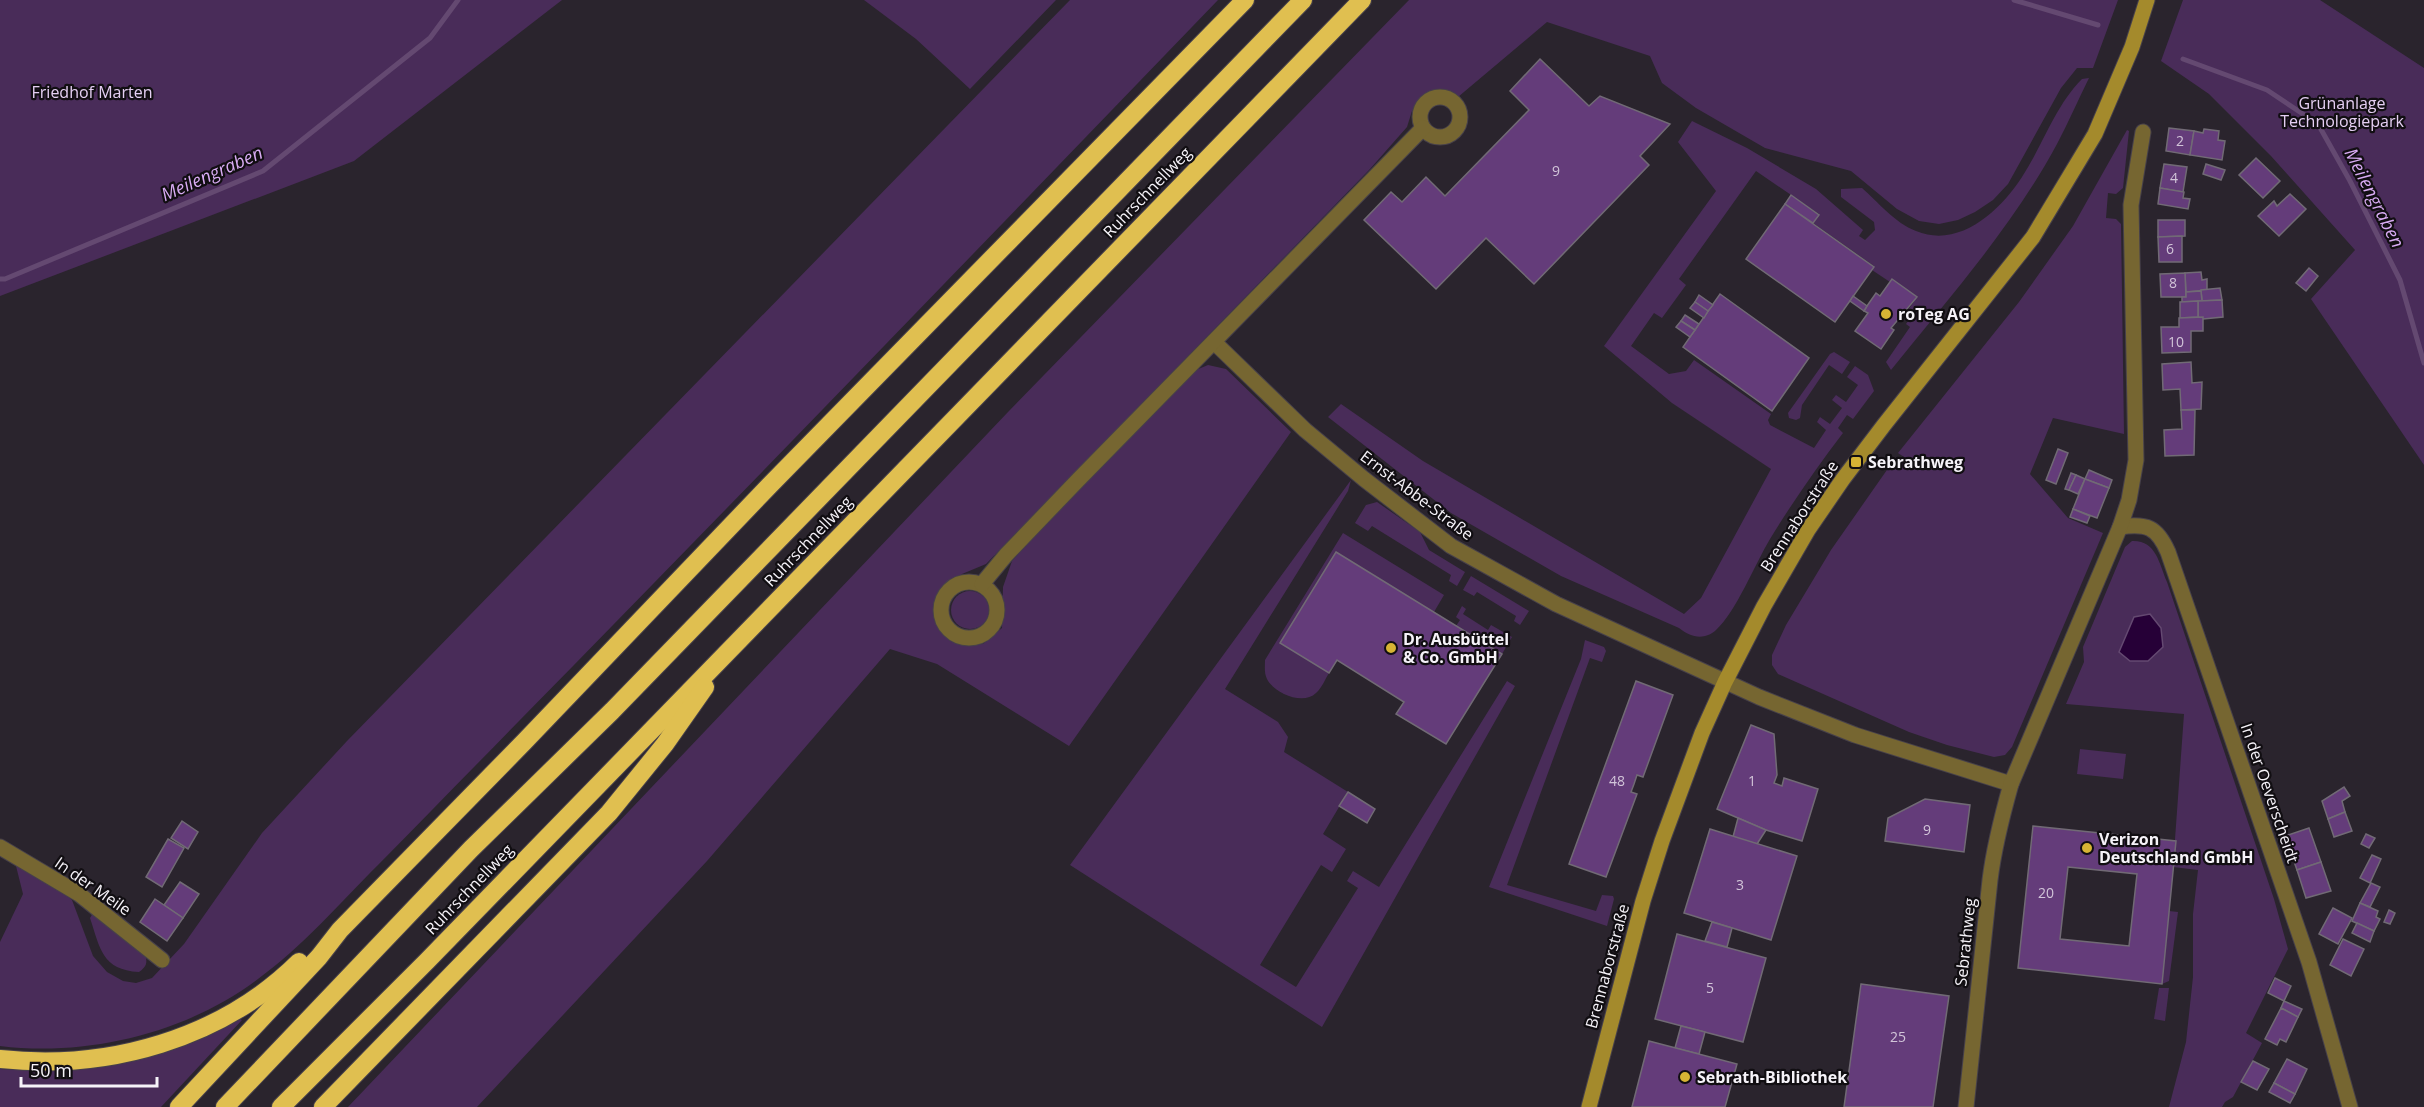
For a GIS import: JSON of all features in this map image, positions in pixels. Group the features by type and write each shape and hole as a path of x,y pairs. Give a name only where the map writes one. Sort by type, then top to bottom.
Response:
{"highway":[{"path":"179,1107 320,957 340,930 525,742 802,452 1245,0"},
{"name":"Ruhrschnellweg","path":"225,1107 463,857 612,711 1303,0"},
{"name":"Ruhrschnellweg","path":"281,1107 427,961 1362,0"},
{"path":"324,1107 609,813 665,744 741,638"},
{"path":"0,1059 52,1061 121,1055 191,1034 253,1001 286,975 322,941 340,930"}],"main road":[{"name":"Brennaborstraße","path":"1589,1107 1643,901 1662,841 1702,733 1725,682 1764,606 1809,530 1838,488 1884,425 2033,237 2095,134 2132,47 2147,0"}],"street":[{"path":"982,584 1006,555 1423,128"},
{"name":"Sebrathweg","path":"1966,1107 1994,846 2011,784 2120,527 2129,500 2136,460 2131,205 2143,132"},
{"name":"Ernst-Abbe-Straße","path":"1214,342 1305,430 1451,546 1556,604 1725,682"},
{"name":"In der Oeverscheidt","path":"2120,527 2138,524 2153,529 2162,538 2168,552 2309,962 2350,1107"},
{"path":"1725,682 1855,735 2011,784"},
{"name":"In der Meile","path":"0,847 79,894 162,960"}],"green space":[{"name":"Friedhof Marten","path":"0,0 562,0 354,161 0,296"},
{"path":"864,0 1056,0 970,89 916,39"},
{"path":"1070,0 1218,0 655,582 334,910 274,967 230,998 200,1014 135,1037 67,1048 0,1046 0,942 23,894 15,862 58,887 72,900 93,956 107,972 123,981 136,983 152,978 184,944 262,833 347,741"},
{"path":"1409,0 2118,0 2093,68 2077,68 2061,88 2008,184 1993,200 1975,212 1958,220 1939,224 1919,221 1897,209 1851,171 1765,148 1696,108 1662,83 1650,56 1547,22 1458,97 1440,89 1427,93 1412,111 1407,127 1370,169 986,564 962,574 942,590 934,614 943,635 961,645 983,644 1002,628 1003,587 1012,561 1047,521 1196,370 1208,365 1226,369 1291,432 1069,746 937,664 890,649 707,861 477,1107 348,1107 1008,412"},
{"name":"Grünanlage Technologiepark","path":"2183,0 2320,0 2424,68 2424,465 2311,299 2355,250 2271,156 2209,94 2161,61"},
{"path":"2089,78 2057,144 2021,204 1979,261 1891,370 1886,362 1910,327 1906,324 1911,317 1906,313 1917,297 1892,279 1890,282 1872,270 1874,266 1813,223 1819,214 1756,171 1679,279 1686,285 1662,318 1654,313 1631,346 1669,374 1686,371 1694,360 1771,414 1768,420 1770,425 1814,448 1826,430 1817,422 1820,417 1830,424 1842,408 1832,400 1836,395 1846,402 1858,385 1847,377 1855,366 1868,375 1874,391 1853,419 1847,415 1838,428 1843,433 1778,526 1731,612 1716,630 1707,636 1688,634 1561,576 1451,513 1328,417 1341,404 1423,461 1684,614 1701,598 1771,469 1672,403 1604,346 1716,191 1678,142 1692,121 1747,148 1816,189 1863,230 1859,236 1865,240 1875,230 1874,222 1841,197 1841,189 1862,188 1894,218 1908,227 1932,235 1948,235 1977,224 2013,190 2030,165 2064,101 2082,79"},
{"path":"2127,130 2129,131 2123,188 2116,194 2108,193 2106,218 2116,219 2121,224 2124,434 2053,418 2030,474 2068,518 2103,533 2012,747 2005,755 1994,757 1947,745 1909,732 1778,674 1772,665 1772,655 1786,625 1831,550 1889,467 1894,470 1904,457 1898,453 2019,302 2073,226"},
{"path":"1834,352 1850,362 1842,374 1829,365 1802,405 1800,418 1796,420 1789,418 1788,413 1830,354"},
{"path":"1351,480 1348,491 1225,689 1278,722 1288,737 1284,752 1348,792 1323,834 1346,849 1332,872 1321,865 1260,965 1296,987 1358,888 1347,881 1353,871 1379,887 1507,681 1515,686 1322,1027 1070,865"},
{"path":"1377,502 1420,532 1429,550 1465,572 1457,586 1449,581 1451,575 1372,526 1368,531 1355,523 1366,505"},
{"path":"1343,533 1444,595 1434,612 1281,642 1329,673 1320,689 1310,697 1289,696 1276,689 1267,679 1265,660"},
{"path":"2132,541 2146,544 2152,549 2162,567 2274,899 2288,949 2246,1033 2262,1043 2233,1097 2222,1107 2169,1107 2186,1042 2193,977 2193,914 2198,870 2173,867 2184,714 2066,704 2084,662 2083,647 2125,547"},
{"path":"1471,576 1529,611 1520,625 1514,621 1516,616 1477,592 1474,596 1463,590"},
{"path":"970,591 983,597 989,610 983,623 970,629 957,623 951,610 957,597"},
{"path":"1462,606 1466,609 1463,614 1488,630 1491,625 1512,637 1502,654 1456,626 1460,620 1456,617"},
{"path":"1585,640 1604,647 1606,651 1602,662 1590,658 1507,885 1596,911 1602,895 1613,896 1607,926 1489,887 1581,659"},
{"path":"2080,749 2126,754 2123,779 2077,774"},
{"path":"2169,911 2178,912 2169,981 2162,984"},
{"path":"93,913 145,955 145,967 139,972 127,970 117,967 104,956 90,918"},
{"path":"2159,988 2169,988 2165,1021 2154,1019"},
{"path":"242,1020 161,1107 0,1107 0,1069 71,1069 141,1059 193,1042"}],"shaded area":[{"path":"2150,614 2161,628 2163,647 2148,661 2130,661 2119,652 2134,617"}],"building":[{"path":"1540,59 1589,106 1600,96 1670,124 1640,156 1649,165 1534,284 1486,238 1436,289 1364,220 1391,192 1402,202 1426,177 1445,196 1529,110 1510,91"},
{"path":"2169,128 2194,131 2190,155 2166,151"},
{"path":"2204,129 2219,131 2218,140 2225,141 2222,160 2190,155 2194,131 2203,133"},
{"path":"2256,158 2280,181 2263,198 2239,175"},
{"path":"2164,164 2187,167 2183,192 2160,188"},
{"path":"2206,164 2225,170 2221,180 2203,174"},
{"path":"2160,188 2184,192 2183,198 2190,199 2188,209 2158,204"},
{"path":"2290,194 2306,209 2279,236 2258,216 2274,201 2277,206"},
{"path":"1791,195 1819,215 1813,223 1785,204"},
{"path":"1785,204 1874,267 1835,322 1746,259"},
{"path":"2158,220 2185,220 2185,236 2158,237"},
{"path":"2182,236 2182,262 2159,262 2158,237"},
{"path":"2309,268 2318,276 2306,291 2296,283"},
{"path":"2201,272 2202,280 2207,279 2207,290 2186,292 2185,273"},
{"path":"2185,273 2186,297 2161,297 2160,274"},
{"name":"roTeg AG","path":"1892,279 1917,297 1891,328 1894,330 1881,349 1855,331 1868,313 1864,311 1876,293 1880,296"},
{"path":"2220,288 2222,300 2202,301 2201,290"},
{"path":"2201,291 2202,301 2182,302 2182,297 2186,297 2186,292"},
{"path":"1720,294 1809,358 1772,411 1683,347"},
{"path":"1699,295 1713,305 1708,311 1695,302"},
{"path":"1853,296 1867,306 1864,311 1850,301"},
{"path":"2222,300 2223,317 2203,319 2198,317 2198,301"},
{"path":"2198,301 2198,317 2180,318 2180,302"},
{"path":"1695,302 1708,311 1704,318 1690,308"},
{"path":"1685,315 1699,324 1695,330 1681,321"},
{"path":"2203,317 2203,331 2191,331 2191,352 2162,353 2161,327 2179,327 2179,318"},
{"path":"1681,321 1695,330 1690,337 1676,327"},
{"path":"2191,362 2192,383 2202,382 2201,409 2181,410 2180,389 2163,390 2162,364"},
{"path":"2181,410 2195,410 2194,455 2165,456 2164,430 2182,429"},
{"path":"2058,449 2068,453 2056,484 2046,480"},
{"path":"2089,470 2112,480 2109,488 2085,479"},
{"path":"2071,473 2076,475 2069,490 2065,489"},
{"path":"2076,475 2085,479 2078,494 2069,490"},
{"path":"2085,479 2109,488 2097,518 2073,509"},
{"path":"2073,509 2090,516 2087,523 2070,517"},
{"name":"Dr. Ausbüttel & Co. GmbH","path":"1336,552 1502,654 1446,744 1396,714 1404,702 1337,660 1329,673 1280,643"},
{"path":"1636,681 1673,695 1643,777 1637,775 1631,792 1637,794 1606,877 1569,864"},
{"path":"1751,725 1774,734 1777,775 1774,783 1782,786 1784,778 1818,789 1802,841 1766,830 1717,809"},
{"path":"2344,787 2350,796 2342,801 2345,812 2328,819 2322,801"},
{"path":"1348,792 1375,809 1367,823 1339,806"},
{"path":"1925,799 1970,805 1964,852 1885,841 1888,818"},
{"path":"2345,812 2352,831 2334,837 2328,819"},
{"path":"1738,818 1766,830 1757,844 1733,837"},
{"path":"182,821 198,832 188,849 171,838"},
{"path":"2033,826 2176,841 2162,984 2018,968","holes":["2068,867 2137,874 2129,946 2060,939"]},
{"path":"2309,828 2321,862 2297,870 2285,836"},
{"path":"1710,829 1797,856 1771,940 1684,913"},
{"path":"2366,834 2375,838 2369,848 2361,844"},
{"path":"168,839 184,848 162,887 146,877"},
{"path":"2372,855 2381,859 2370,883 2360,878"},
{"path":"2321,862 2331,891 2306,898 2297,870"},
{"path":"180,882 199,894 183,918 164,905"},
{"path":"2371,883 2380,887 2370,907 2360,903"},
{"path":"155,899 183,918 167,941 140,922"},
{"path":"2360,903 2378,911 2376,917 2380,919 2374,931 2352,921"},
{"path":"2333,908 2352,918 2338,944 2319,934"},
{"path":"2389,910 2395,913 2390,924 2384,922"},
{"path":"1712,922 1732,928 1727,947 1705,941"},
{"path":"2357,923 2374,931 2370,942 2352,933"},
{"path":"1677,934 1766,958 1743,1042 1655,1019"},
{"path":"2343,939 2364,949 2351,976 2330,965"},
{"path":"2275,978 2291,986 2284,1001 2268,993"},
{"path":"1861,984 1949,996 1933,1107 1844,1107"},
{"path":"2284,1001 2302,1009 2298,1017 2281,1008"},
{"path":"2281,1008 2298,1017 2286,1042 2280,1039 2277,1045 2265,1039"},
{"path":"1681,1026 1705,1032 1699,1054 1675,1048"},
{"path":"1649,1041 1737,1064 1725,1107 1632,1107"},
{"path":"2287,1059 2307,1069 2295,1094 2274,1083"},
{"path":"2253,1061 2269,1069 2257,1090 2241,1082"},
{"path":"2274,1083 2295,1094 2290,1103 2269,1092"}],"waterway":[{"name":"Meilengraben","path":"0,279 5,279 263,171 430,38 458,0"},
{"path":"2014,0 2098,25"},
{"name":"Meilengraben","path":"2183,59 2267,90 2318,124 2350,181 2400,280 2424,363"}],"place":[{"name":"roTeg AG","path":"1886,314"},
{"name":"Sebrathweg","path":"1856,462"},
{"name":"Dr. Ausbüttel & Co. GmbH","path":"1391,648"},
{"name":"Verizon Deutschland GmbH","path":"2087,848"},
{"name":"Sebrath-Bibliothek","path":"1685,1077"}]}
